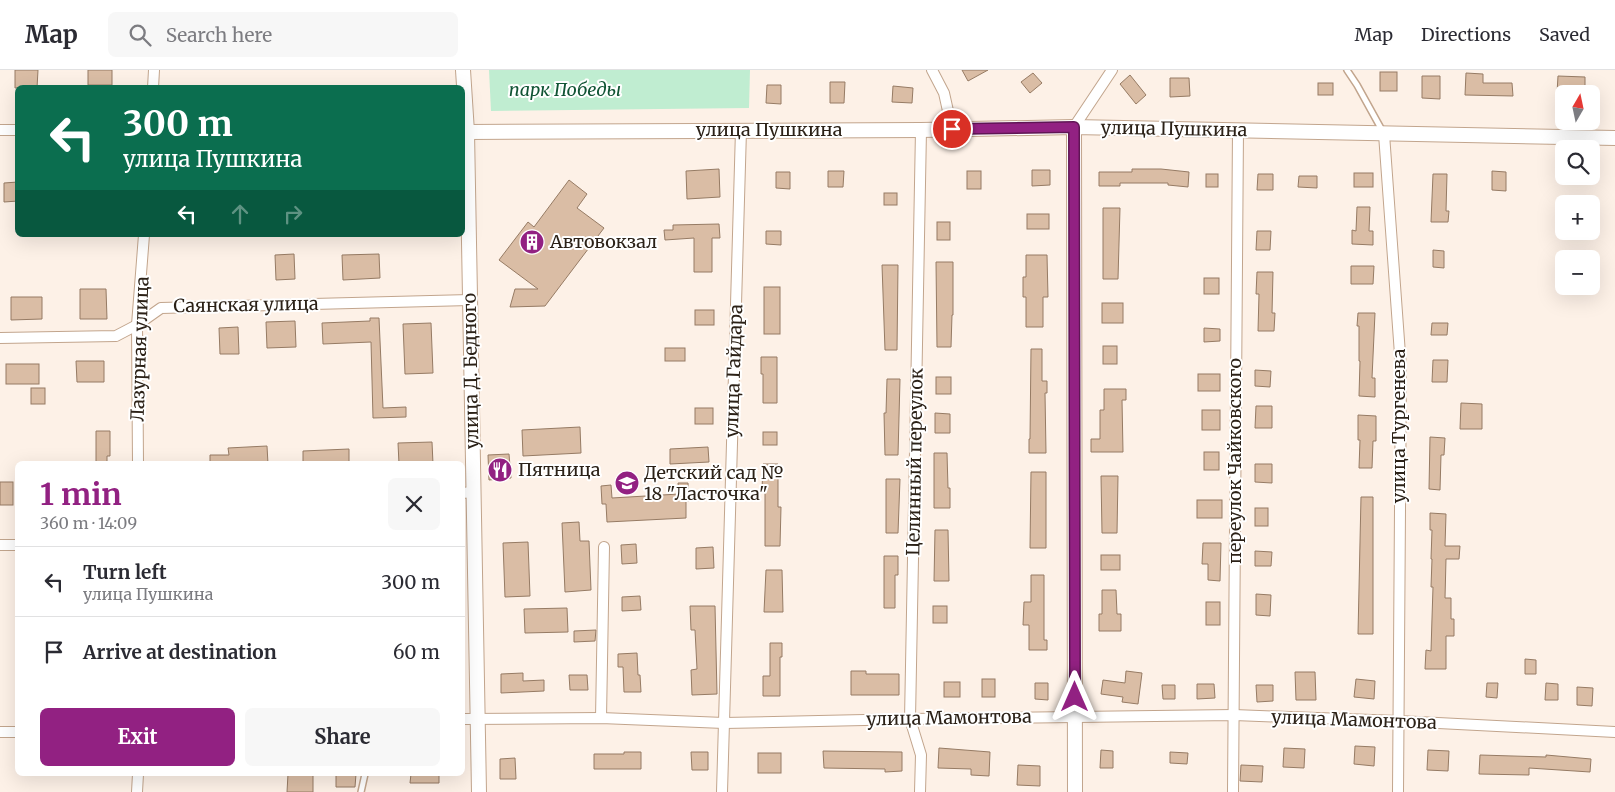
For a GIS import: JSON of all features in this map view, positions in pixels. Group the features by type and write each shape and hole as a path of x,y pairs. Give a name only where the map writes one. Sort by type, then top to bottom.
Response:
{"street":[{"path":"153,85 154,70"},
{"name":"улица Д. Бедного","path":"463,70 463,85"},
{"path":"932,70 944,93 952,129"},
{"path":"1075,792 1074,127 1112,70"},
{"name":"улица Пушкина","path":"465,132 921,130 1074,127 1615,138"},
{"path":"0,130 15,130"},
{"name":"улица Гайдара","path":"722,792 740,130"},
{"name":"Целинный переулок","path":"920,792 921,755 910,718 921,130"},
{"name":"переулок Чайковского","path":"1233,792 1238,130"},
{"name":"улица Д. Бедного","path":"465,132 470,300 468,492 479,792"},
{"name":"улица Тургенева","path":"1384,134 1401,368 1398,792"},
{"name":"Лазурная улица","path":"138,461 137,325 144,237"},
{"name":"Саянская улица","path":"0,338 116,336 137,325 161,308 470,300"},
{"path":"0,546 15,545"},
{"path":"602,718 604,547"},
{"name":"улица Мамонтова","path":"465,719 602,718 724,723 910,718 1234,716 1399,721 1615,732"},
{"path":"0,732 15,732"},
{"path":"137,792 138,776"}],"lane":[{"name":"улица Тургенева","path":"1347,70 1384,134"},
{"path":"361,792 365,776"}],"green space":[{"name":"парк Победы","path":"489,70 750,70 749,108 491,111"}],"building":[{"path":"15,70 38,70 37,85 15,85"},
{"path":"88,70 112,70 112,85 88,85"},
{"path":"962,70 988,70 968,81"},
{"path":"1380,72 1397,72 1397,91 1380,91"},
{"path":"1033,73 1042,83 1030,93 1021,82"},
{"path":"1466,73 1483,74 1483,83 1512,83 1513,96 1465,95"},
{"path":"1130,75 1146,95 1136,104 1120,84"},
{"path":"1422,76 1440,76 1440,99 1422,98"},
{"path":"1558,76 1585,77 1585,85 1557,85"},
{"path":"1170,78 1189,78 1190,96 1170,97"},
{"path":"830,82 845,82 844,103 830,103"},
{"path":"1318,83 1333,83 1333,95 1318,95"},
{"path":"767,85 781,85 781,104 766,103"},
{"path":"893,86 913,88 912,103 892,102"},
{"path":"719,169 720,197 687,199 686,171"},
{"path":"1132,169 1161,169 1189,172 1188,187 1168,185 1168,183 1120,183 1120,186 1099,186 1099,172 1132,172"},
{"path":"1032,170 1050,170 1050,185 1032,186"},
{"path":"828,171 844,171 843,187 828,187"},
{"path":"967,171 981,171 981,189 967,189"},
{"path":"1492,171 1506,172 1506,191 1492,190"},
{"path":"776,172 790,172 790,189 776,188"},
{"path":"1354,173 1373,173 1373,187 1354,187"},
{"path":"1206,174 1218,174 1218,187 1206,187"},
{"path":"1258,174 1273,174 1273,190 1257,190"},
{"path":"1433,174 1447,174 1446,211 1449,211 1448,222 1431,222"},
{"path":"1299,176 1317,176 1317,188 1298,187"},
{"name":"Автовокзал","path":"569,180 587,194 577,208 604,228 545,306 510,307 515,289 538,289 499,260 528,222 534,227"},
{"path":"15,182 15,201 4,202 4,183"},
{"path":"884,193 897,193 897,205 884,205"},
{"path":"1357,207 1370,207 1369,231 1373,231 1373,245 1352,244 1352,230 1356,231"},
{"path":"1103,208 1120,208 1118,279 1103,279"},
{"path":"1027,214 1049,214 1049,229 1027,229"},
{"path":"937,222 950,222 950,240 937,240"},
{"path":"719,224 720,238 712,238 712,272 694,272 694,238 665,240 664,230 673,230 673,225"},
{"path":"766,231 781,231 781,245 766,244"},
{"path":"1257,231 1271,231 1270,250 1256,250"},
{"path":"1433,250 1444,251 1444,268 1433,267"},
{"path":"294,254 295,279 276,280 275,255"},
{"path":"379,254 380,278 343,280 342,255"},
{"path":"1026,255 1047,255 1048,297 1043,297 1043,327 1026,327 1026,297 1023,297 1023,277 1026,277"},
{"path":"936,262 953,262 951,347 937,347"},
{"path":"882,265 898,265 897,350 885,350"},
{"path":"1351,266 1374,266 1373,284 1351,284"},
{"path":"1257,272 1273,272 1272,313 1275,313 1274,331 1258,331 1259,294 1256,294"},
{"path":"1204,278 1219,278 1219,294 1204,294"},
{"path":"764,287 780,287 780,334 764,334"},
{"path":"80,289 106,289 107,319 80,319"},
{"path":"11,297 42,297 42,319 11,320"},
{"path":"1102,303 1123,303 1123,323 1102,323"},
{"path":"695,310 714,310 714,325 695,325"},
{"path":"1358,313 1375,313 1372,378 1375,378 1375,397 1359,396"},
{"path":"370,318 379,318 383,408 406,407 406,417 373,418 371,342 323,344 322,323 370,321"},
{"path":"295,321 296,347 267,348 266,322"},
{"path":"431,323 433,373 405,374 403,324"},
{"path":"1432,323 1448,323 1447,335 1431,335"},
{"path":"238,327 239,354 220,354 219,328"},
{"path":"1204,328 1220,329 1220,341 1204,342"},
{"path":"1103,346 1117,346 1117,364 1103,364"},
{"path":"665,348 685,348 685,361 665,361"},
{"path":"1031,349 1042,349 1042,381 1047,381 1047,393 1045,393 1046,453 1029,453"},
{"path":"761,357 777,357 777,403 763,403"},
{"path":"1433,360 1448,360 1447,382 1432,382"},
{"path":"76,361 104,361 104,382 77,382"},
{"path":"6,364 39,364 39,384 6,384"},
{"path":"1255,370 1271,371 1270,387 1255,386"},
{"path":"1198,374 1220,374 1220,391 1198,391"},
{"path":"936,377 951,377 951,394 936,394"},
{"path":"887,379 900,379 898,455 885,455 884,413 886,413"},
{"path":"31,388 45,388 45,404 31,404"},
{"path":"1104,389 1126,389 1126,400 1122,400 1123,452 1091,452 1091,439 1100,439 1100,410 1104,410"},
{"path":"1461,403 1482,404 1482,429 1460,429"},
{"path":"1256,406 1272,406 1272,428 1255,428"},
{"path":"695,408 713,408 713,424 695,424"},
{"path":"1202,410 1220,410 1220,430 1202,430"},
{"path":"935,413 950,414 950,433 935,433"},
{"path":"1358,415 1376,416 1376,441 1373,441 1372,468 1359,468 1360,440 1358,440"},
{"path":"580,427 581,453 523,456 522,430"},
{"path":"96,431 110,431 110,456 107,456 107,461 96,461"},
{"path":"763,432 777,432 777,445 763,445"},
{"path":"1430,437 1445,438 1444,455 1441,455 1440,490 1429,489"},
{"path":"432,442 433,461 399,461 398,443"},
{"path":"267,446 268,461 210,461 210,455 229,455 228,448"},
{"path":"708,447 709,462 670,464 670,449"},
{"path":"349,449 349,461 303,461 303,451"},
{"path":"1204,452 1219,452 1219,470 1204,470"},
{"path":"934,453 947,453 950,508 934,508"},
{"path":"509,454 511,478 489,480 488,455"},
{"path":"763,464 778,464 778,507 781,507 780,546 765,546 765,490 762,490"},
{"path":"1255,464 1272,464 1272,483 1255,482"},
{"path":"1031,472 1046,472 1046,548 1030,548"},
{"path":"1101,476 1118,476 1117,533 1102,533"},
{"path":"886,479 900,479 898,533 886,533"},
{"path":"0,482 13,482 13,505 0,505"},
{"path":"678,483 688,483 689,501 686,501 686,518 607,522 606,504 602,504 601,486 611,485 612,498 679,494"},
{"path":"1361,497 1373,497 1373,634 1358,634"},
{"path":"1197,500 1222,500 1222,518 1197,518"},
{"path":"1255,508 1268,508 1268,526 1255,526"},
{"path":"1430,513 1446,514 1445,546 1460,546 1459,559 1446,559 1445,598 1451,598 1451,619 1454,619 1454,636 1446,636 1446,669 1425,669 1426,650 1431,651 1433,587 1431,587 1432,530 1430,530"},
{"path":"579,522 580,541 589,541 591,590 565,592 562,523"},
{"path":"935,530 948,530 949,581 934,581"},
{"path":"528,542 530,596 505,597 503,543"},
{"path":"1203,543 1221,543 1220,581 1208,580 1208,564 1202,564"},
{"path":"636,544 637,563 622,564 621,545"},
{"path":"713,547 714,568 696,569 696,548"},
{"path":"1255,551 1272,552 1271,566 1255,566"},
{"path":"1101,555 1120,555 1120,570 1101,570"},
{"path":"884,556 898,556 898,575 895,575 895,608 884,608"},
{"path":"766,570 782,570 783,612 764,612"},
{"path":"1031,575 1044,575 1044,640 1047,640 1047,650 1029,650 1029,625 1023,625 1024,602 1031,602"},
{"path":"1102,590 1116,590 1117,614 1121,614 1121,631 1099,631 1099,614 1102,614"},
{"path":"1256,594 1271,595 1270,616 1256,615"},
{"path":"640,596 641,610 622,611 622,597"},
{"path":"1206,602 1220,602 1220,625 1206,625"},
{"path":"690,606 715,606 717,694 692,695 691,670 697,669 695,630 691,630"},
{"path":"933,606 947,606 947,623 933,623"},
{"path":"567,608 568,632 525,633 524,609"},
{"path":"596,630 595,641 574,642 574,631"},
{"path":"770,643 782,643 780,696 763,696 763,676 770,676"},
{"path":"637,653 641,692 624,692 623,667 618,667 618,654"},
{"path":"1525,659 1536,660 1536,674 1525,674"},
{"path":"851,671 866,671 866,674 899,674 899,695 851,695"},
{"path":"1126,671 1142,673 1138,704 1122,702 1123,697 1101,694 1103,680 1125,683"},
{"path":"1295,672 1315,672 1316,700 1296,700"},
{"path":"523,673 523,681 544,680 544,691 501,693 501,674"},
{"path":"569,675 587,675 588,690 570,690"},
{"path":"982,679 995,679 995,697 982,697"},
{"path":"1356,679 1375,681 1374,699 1354,697"},
{"path":"944,682 960,682 960,697 944,697"},
{"path":"1035,683 1048,683 1048,700 1035,699"},
{"path":"1487,683 1498,683 1497,698 1486,697"},
{"path":"1546,683 1558,684 1558,700 1545,700"},
{"path":"1197,684 1214,684 1215,698 1197,699"},
{"path":"1162,685 1175,685 1175,699 1163,699"},
{"path":"1256,685 1273,685 1273,701 1257,702"},
{"path":"1577,687 1593,688 1592,706 1577,705"},
{"path":"1355,746 1375,747 1374,766 1354,764"},
{"path":"939,748 990,752 989,776 971,775 971,769 938,768"},
{"path":"1284,748 1305,749 1304,768 1283,767"},
{"path":"1101,750 1113,751 1113,768 1100,768"},
{"path":"1428,750 1449,751 1448,771 1427,770"},
{"path":"823,751 902,752 902,771 885,772 885,769 824,768"},
{"path":"624,752 641,752 641,769 594,769 594,754 624,754"},
{"path":"691,752 708,752 708,770 692,770"},
{"path":"1170,752 1188,753 1187,764 1170,763"},
{"path":"758,753 781,753 781,773 758,773"},
{"path":"1480,755 1546,757 1546,755 1591,759 1590,772 1529,768 1529,775 1479,774"},
{"path":"515,758 516,779 500,779 500,759"},
{"path":"1018,765 1040,766 1040,786 1017,785"},
{"path":"1241,765 1263,766 1262,782 1240,781"},
{"path":"288,776 313,776 313,792 287,792"},
{"path":"336,776 356,776 355,787 336,787"},
{"path":"411,776 439,776 439,783 410,783"}],"place":[{"name":"Автовокзал","path":"532,242"},
{"name":"Пятница","path":"500,470"},
{"name":"Детский сад № 18 \"Ласточка\"","path":"627,483"}],"route":[{"path":"952,129 1074,127 1075,697"}]}
